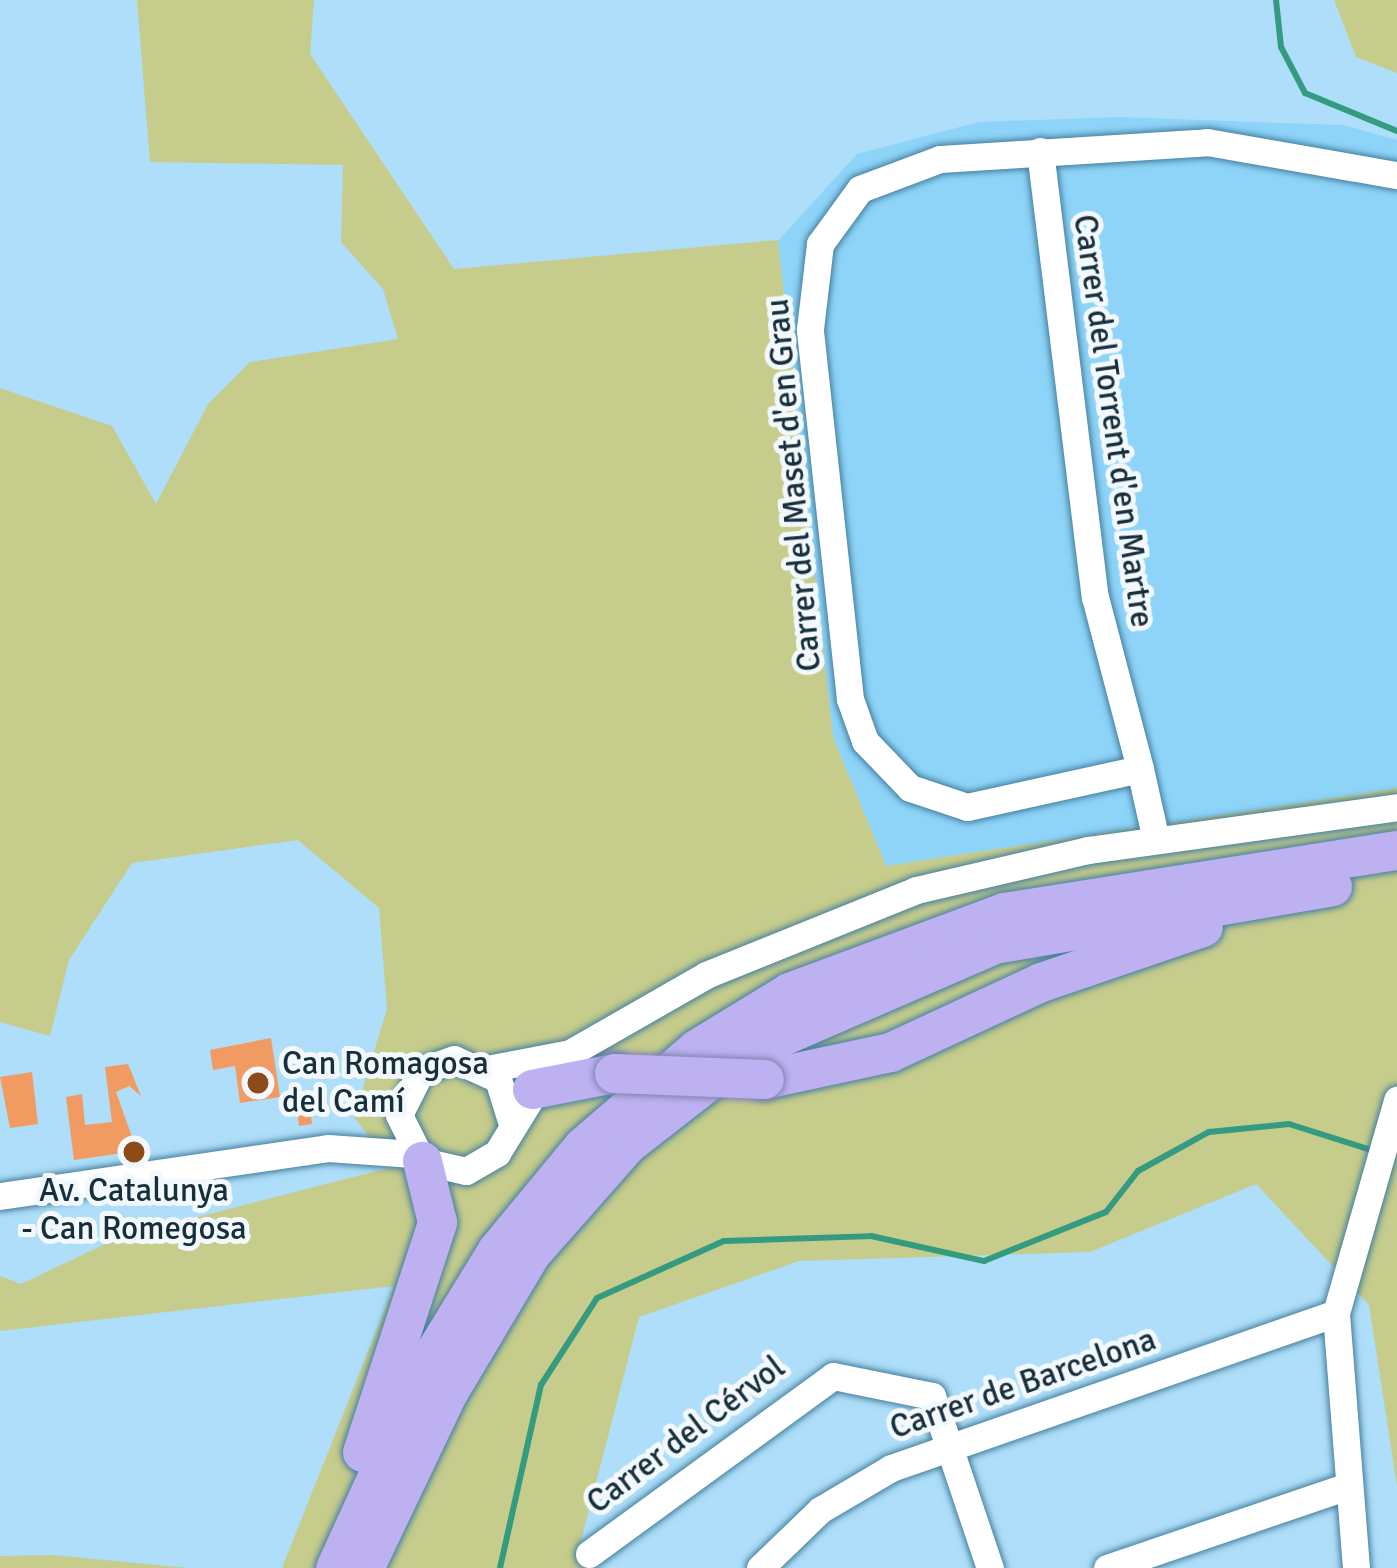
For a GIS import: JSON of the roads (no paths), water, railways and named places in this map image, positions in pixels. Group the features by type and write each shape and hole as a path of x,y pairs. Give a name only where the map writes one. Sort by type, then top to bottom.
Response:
{"highway":[{"path":"331,1568 432,1356 497,1250 583,1146 697,1049 807,984 1004,912 1397,850"},
{"path":"522,1105 614,1073 764,1079 890,1052 1111,956 1378,879"},
{"path":"364,1568 456,1377 531,1253 627,1144 746,1052 994,944 1378,879"},
{"path":"331,1568 433,1241 439,1201 418,1158"}],"street":[{"name":"Carrer del Maset d'en Grau","path":"1140,769 1000,806 946,803 885,766 850,699 810,329 813,265 840,210 880,177 1040,151 1246,144 1397,176"},
{"name":"Carrer del Torrent d'en Martre","path":"1040,151 1095,597 1140,769"},
{"path":"1140,769 1156,840"},
{"path":"328,1148 418,1158 448,1172 483,1164 522,1105 571,1053 706,975 878,902 1156,840 1397,807"},
{"path":"0,1196 328,1148 370,1132 436,1063 487,1069 571,1053"},
{"path":"487,1069 522,1105"},
{"path":"401,1099 418,1158"},
{"path":"1356,1568 1336,1313 1397,1100"},
{"name":"Carrer de Barcelona","path":"760,1568 860,1484 950,1445 1336,1313"},
{"name":"Carrer del Cérvol","path":"589,1554 827,1377 928,1393 990,1568"},
{"path":"1106,1568 1348,1486"}],"waterway":[{"path":"1276,0 1281,47 1305,93 1397,131"},
{"path":"500,1568 541,1385 597,1298 724,1241 871,1236 984,1261 1106,1212 1138,1171 1209,1132 1289,1124 1374,1151"}],"place":[{"name":"Can Romagosa del Camí","path":"258,1083"},
{"name":"Av. Catalunya - Can Romegosa","path":"134,1152"}]}
